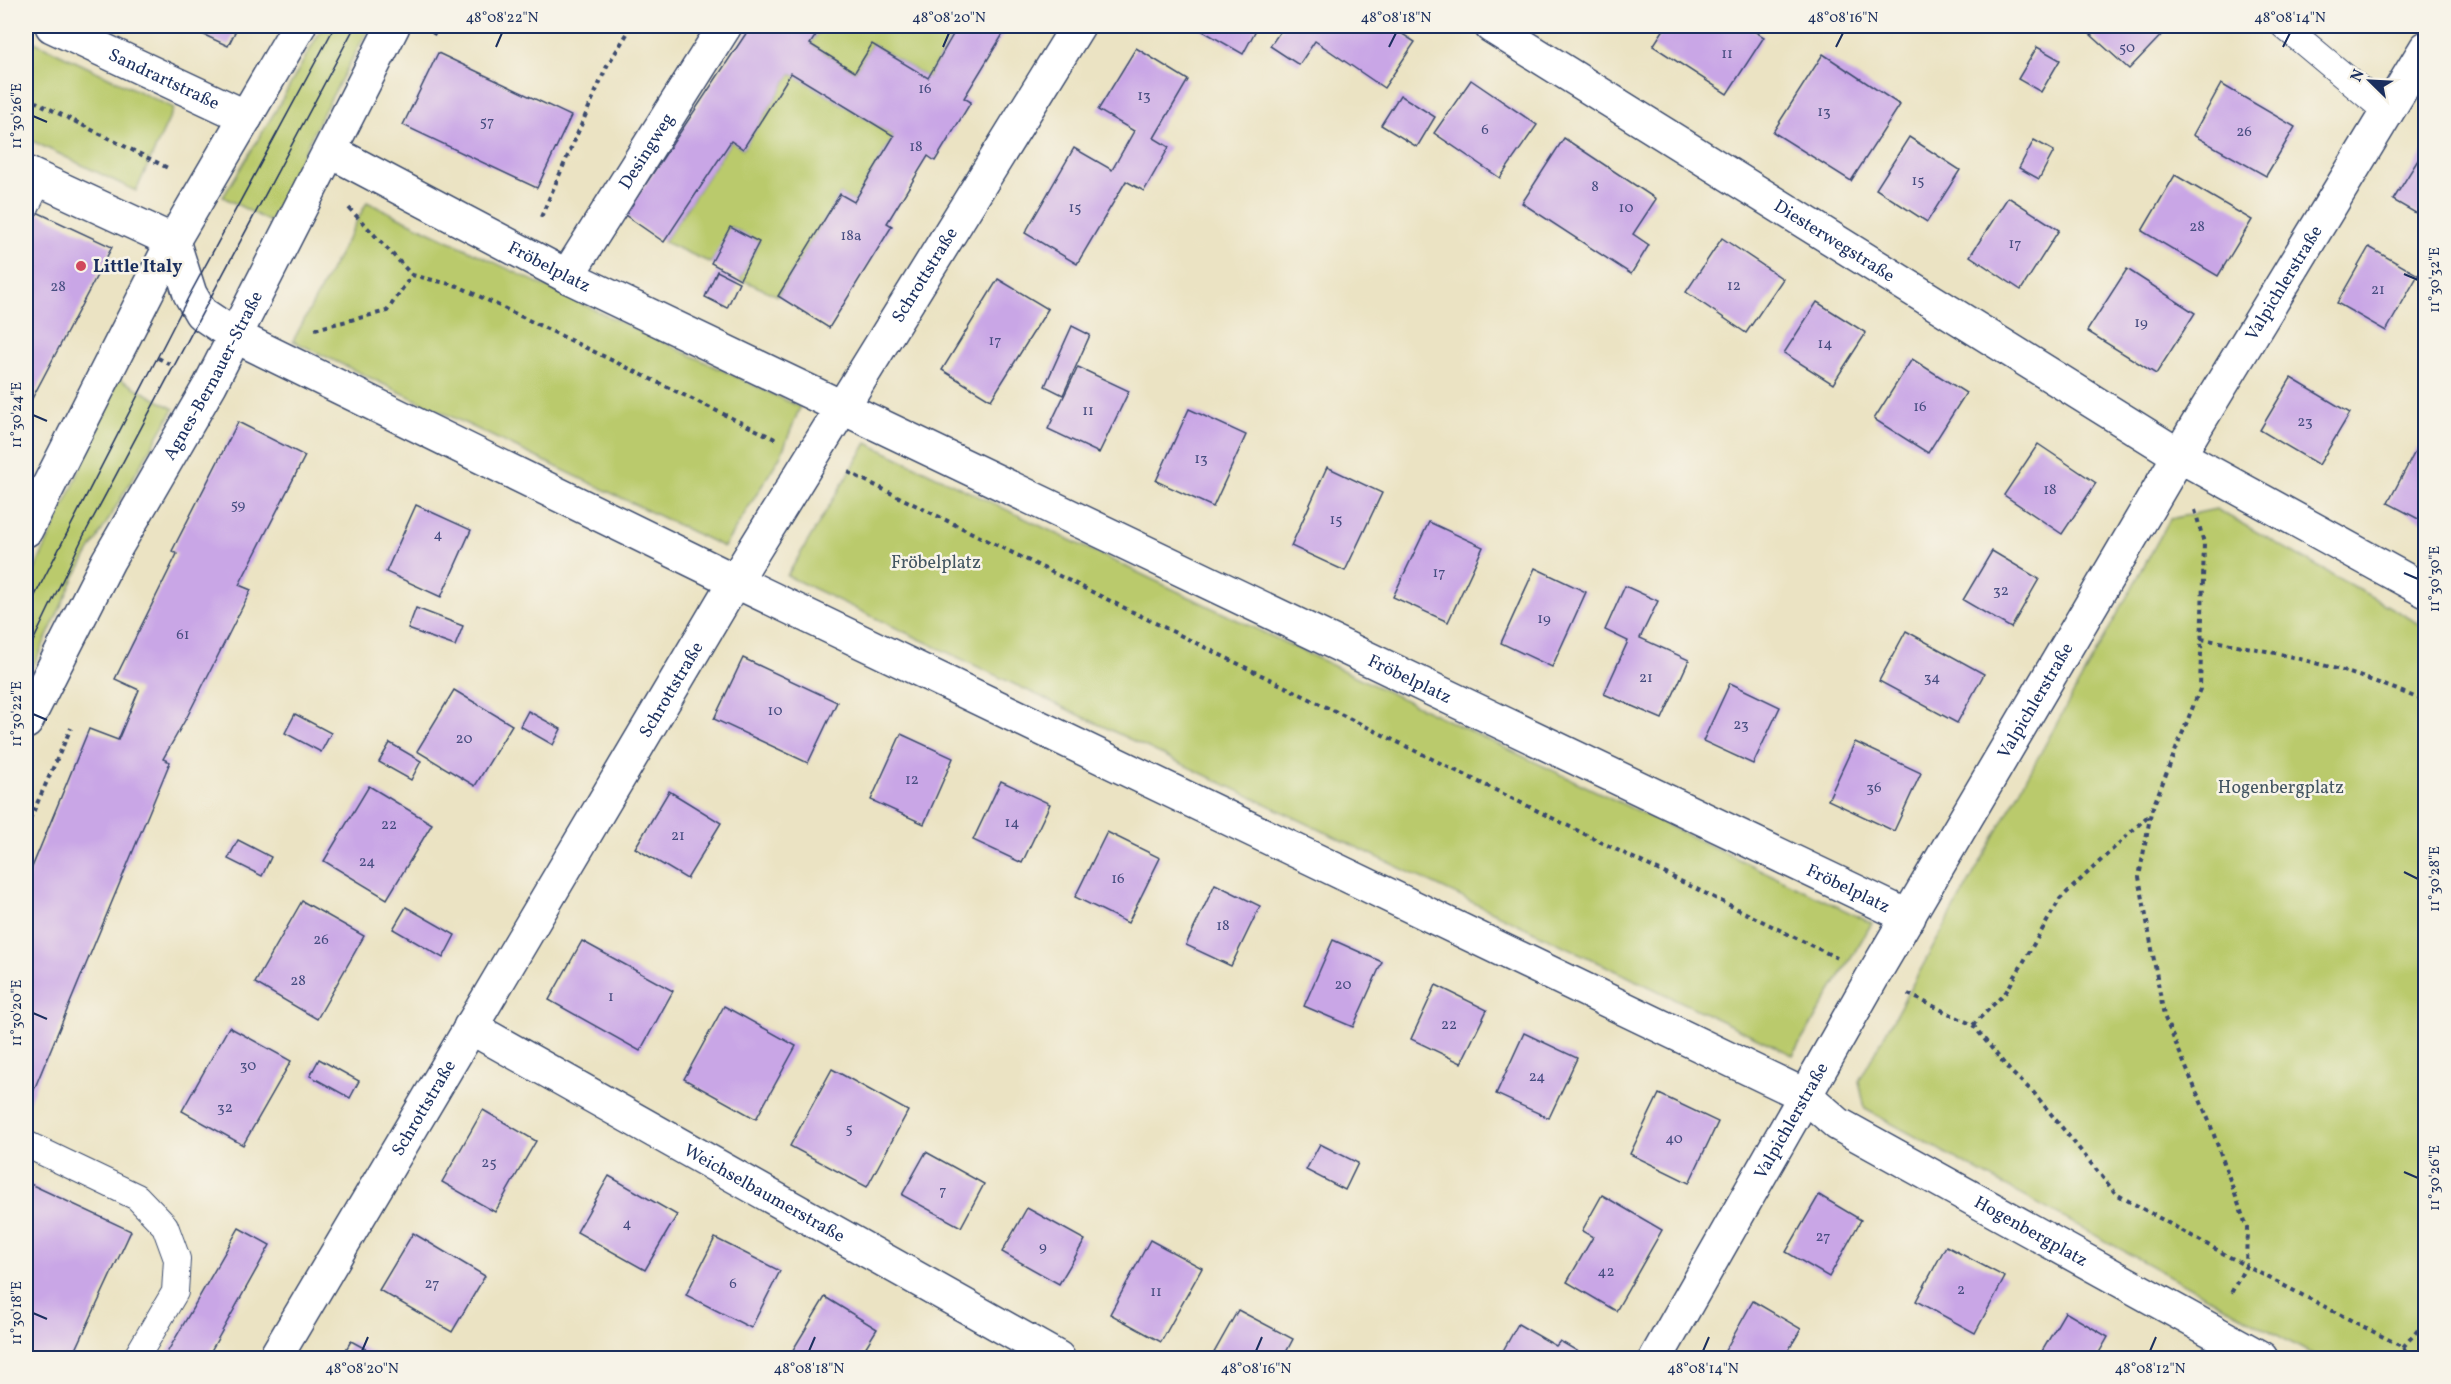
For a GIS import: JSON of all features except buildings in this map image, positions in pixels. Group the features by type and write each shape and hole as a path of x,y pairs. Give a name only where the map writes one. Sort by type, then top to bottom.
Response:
{"street":[{"name":"Sandrartstraße","path":"52,26 246,117"},
{"path":"26,530 173,241 299,26"},
{"name":"Agnes-Bernauer-Straße","path":"26,722 108,561 210,385 393,26"},
{"name":"Desingweg","path":"567,276 725,26"},
{"name":"Schrottstraße","path":"274,1359 735,581 1078,26"},
{"name":"Diesterwegstraße","path":"1491,26 2180,456"},
{"name":"Valpichlerstraße","path":"1656,1359 1873,976 2180,456 2426,48"},
{"name":"Fröbelplatz","path":"330,151 567,276 1909,917"},
{"path":"30,186 173,241"},
{"path":"173,241 190,294 201,313 235,336 735,581 1806,1096"},
{"path":"2180,456 2426,591"},
{"name":"Weichselbaumerstraße","path":"470,1027 1058,1359"},
{"name":"Hogenbergplatz","path":"1806,1096 1838,1124 2211,1329 2261,1359"}],"lane":[{"path":"2284,26 2387,112"},
{"path":"26,1144 137,1197 165,1226 177,1259 175,1292 136,1359"}],"path":[{"path":"537,228 607,66 632,26"},
{"path":"26,98 174,171"},
{"path":"344,203 412,274 458,286 811,457 852,474 1973,1025 2010,1071 2034,1093 2116,1194 2246,1266 2403,1347 2408,1359"},
{"path":"307,328 317,329 387,310 412,274"},
{"path":"123,340 210,385"},
{"path":"2204,543 2200,689 2151,812 2139,877 2164,1016 2209,1121 2247,1228 2246,1266 2211,1329"},
{"path":"2201,639 2250,647 2338,670 2391,687 2426,702"},
{"path":"1973,1025 2006,992 2060,899 2103,861 2151,812"},
{"path":"2403,1347 2426,1321"}],"green space":[{"path":"323,26 370,26 322,115 270,222 223,197 276,110"},
{"path":"822,26 958,26 928,78 872,44 855,72 810,44"},
{"path":"26,38 174,108 136,191 26,138"},
{"path":"791,73 894,136 854,202 840,194 778,296 740,279 759,242 731,227 711,263 664,242 731,141 743,149"},
{"path":"367,202 800,407 781,455 724,547 293,341"},
{"path":"118,378 174,409 75,576 26,682 26,589 73,486"},
{"name":"Fröbelplatz","path":"867,443 1872,923 1793,1055 787,576"},
{"path":"2216,509 2425,627 2425,1358 2319,1358 1865,1109 1859,1081 2170,519"}],"tram line":[{"path":"26,613 190,294 335,26"},
{"path":"26,656 83,537 355,26"}],"place":[{"name":"Little Italy","path":"81,266"}]}
